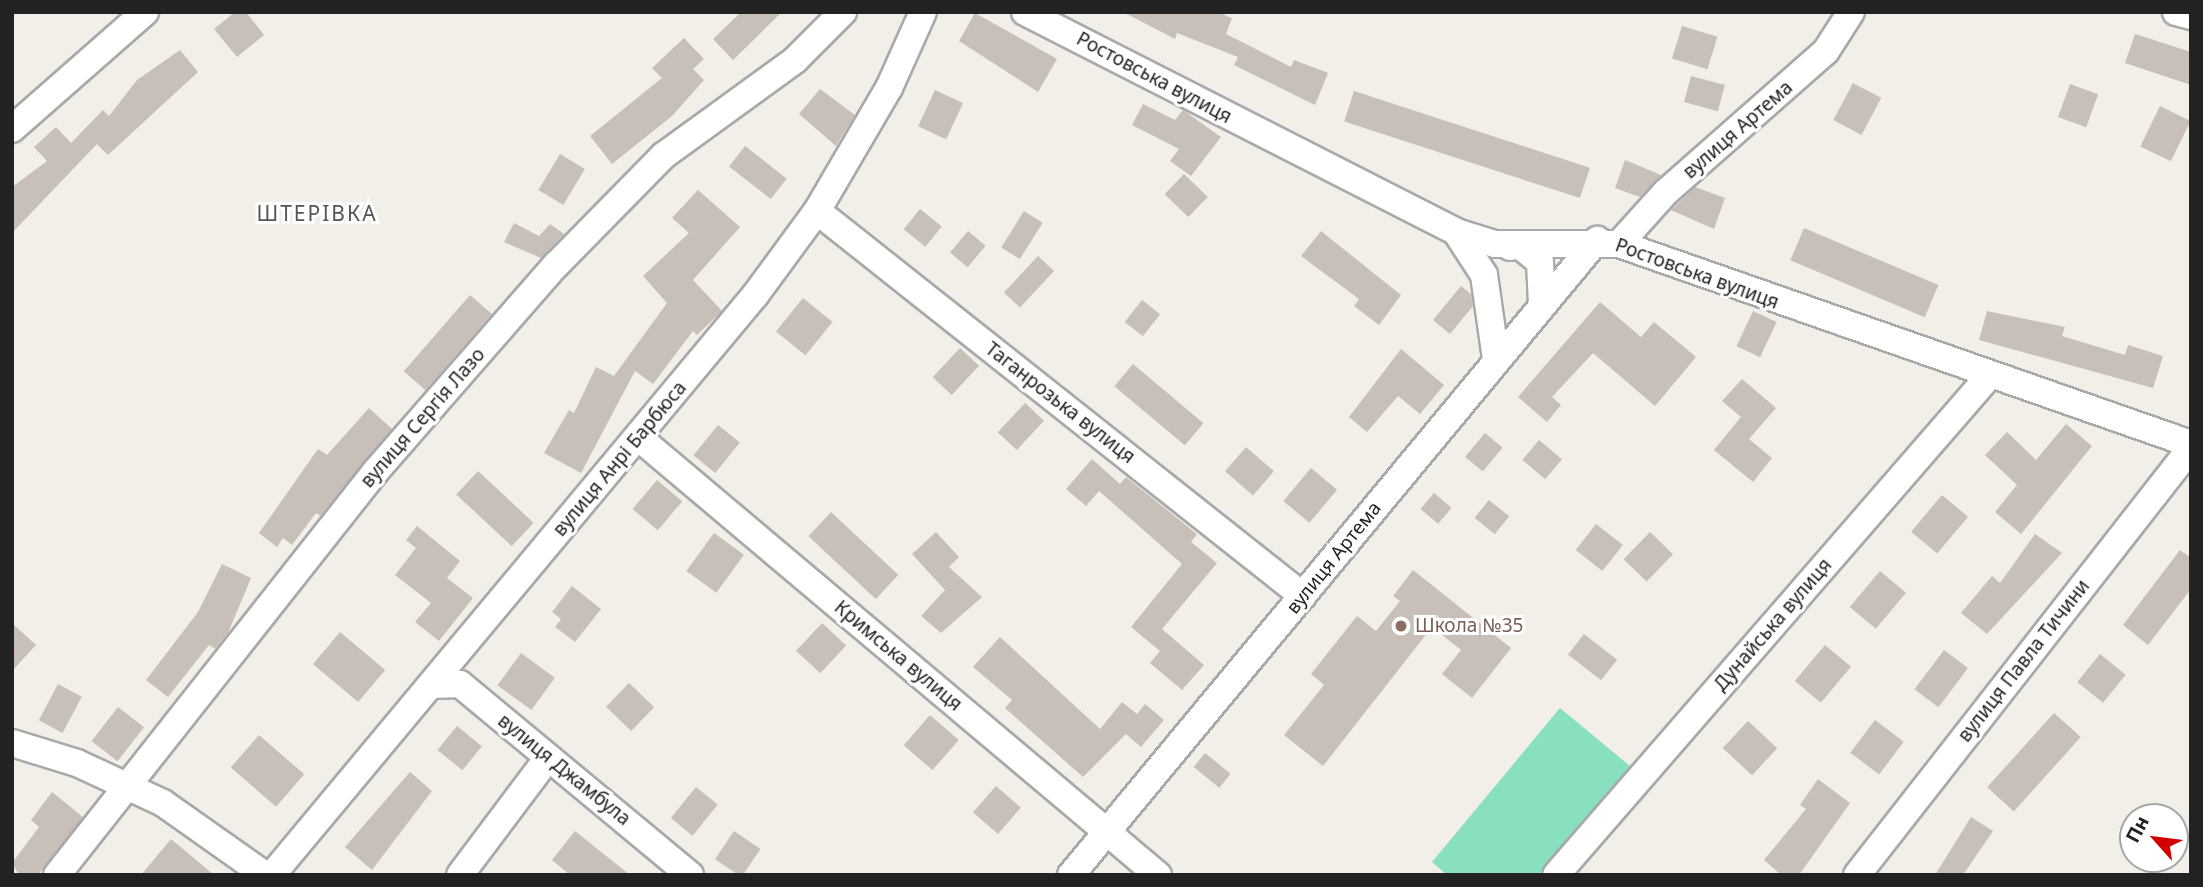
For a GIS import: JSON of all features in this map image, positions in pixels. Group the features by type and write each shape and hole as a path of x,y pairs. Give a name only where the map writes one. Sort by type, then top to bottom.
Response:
{"street":[{"path":"12,128 145,12"},
{"name":"вулиця Сергія Лазо","path":"57,875 376,471 573,246 663,156 785,68 843,12"},
{"name":"вулиця Анрі Барбюса","path":"272,875 638,437 817,211 889,88 923,12"},
{"name":"Ростовська вулиця","path":"1025,12 1456,232 1519,245 1608,242 2191,446"},
{"name":"вулиця Артема","path":"1071,875 1542,305 1608,242 1816,60 1851,12"},
{"path":"2176,12 2191,16"},
{"name":"Таганрозька вулиця","path":"817,211 1303,596"},
{"path":"1456,232 1484,275 1496,359"},
{"path":"1484,275 1496,253 1519,245 1540,262 1542,305"},
{"name":"Дунайська вулиця","path":"1556,875 1990,375"},
{"name":"Кримська вулиця","path":"638,437 1158,875"},
{"name":"вулиця Павла Тичини","path":"1857,875 2191,446"},
{"name":"вулиця Джамбула","path":"432,685 460,684 677,870"},
{"path":"12,743 126,785 212,834 265,875"},
{"path":"460,875 547,759"}],"green space":[{"path":"1560,708 1630,766 1538,875 1447,875 1432,862"}],"building":[{"path":"235,12 246,12 264,35 237,57 214,29"},
{"path":"741,12 782,12 733,60 713,39"},
{"path":"1123,12 1217,12 1232,18 1226,34 1291,67 1294,60 1328,73 1315,105 1234,65 1238,57 1177,33 1175,39"},
{"path":"975,13 1057,59 1038,92 959,41"},
{"path":"1682,26 1717,37 1707,69 1672,59"},
{"path":"2135,34 2191,52 2191,85 2125,63"},
{"path":"684,38 704,59 693,69 704,80 672,116 612,164 590,136 662,78 652,68"},
{"path":"180,50 198,72 108,155 97,144 12,233 12,187 47,161 34,147 56,127 71,143 103,110 109,116 137,80"},
{"path":"1691,76 1725,85 1718,111 1684,102"},
{"path":"1853,83 1881,98 1862,135 1833,120"},
{"path":"2070,84 2098,94 2086,127 2058,117"},
{"path":"820,89 855,115 836,146 799,114"},
{"path":"935,90 963,103 946,139 918,126"},
{"path":"1354,91 1590,168 1580,198 1344,121"},
{"path":"1143,104 1175,120 1183,110 1221,137 1191,176 1170,161 1179,149 1132,125"},
{"path":"2160,106 2191,121 2171,161 2140,146"},
{"path":"745,146 787,179 771,199 729,166"},
{"path":"560,154 585,169 563,205 538,190"},
{"path":"1625,160 1661,175 1640,197 1615,188"},
{"path":"1184,174 1208,197 1188,217 1165,194"},
{"path":"1695,187 1725,198 1714,229 1671,210"},
{"path":"698,190 740,227 693,280 722,311 697,335 693,331 653,384 635,371 581,473 544,453 569,410 574,413 596,367 614,376 667,303 643,276 689,233 672,218"},
{"path":"920,209 942,227 925,247 904,229"},
{"path":"1024,211 1043,223 1020,259 1001,247"},
{"path":"514,223 539,236 550,224 564,234 541,258 504,242"},
{"path":"1804,228 1938,285 1925,317 1790,260"},
{"path":"968,231 986,246 968,267 950,252"},
{"path":"1321,231 1401,295 1379,325 1354,306 1359,299 1301,256"},
{"path":"1038,256 1054,271 1020,308 1004,293"},
{"path":"1461,286 1471,294 1473,306 1450,334 1433,320"},
{"path":"470,295 492,314 426,390 404,371"},
{"path":"803,298 833,322 805,355 776,331"},
{"path":"1142,300 1160,314 1143,336 1125,322"},
{"path":"1600,302 1641,337 1654,322 1696,357 1655,406 1593,353 1552,397 1561,405 1547,422 1518,397"},
{"path":"1753,311 1777,322 1760,357 1737,346"},
{"path":"1987,311 2065,327 2062,336 2125,355 2128,345 2163,356 2153,388 1979,340"},
{"path":"960,348 979,366 952,395 933,377"},
{"path":"1401,349 1444,385 1420,414 1398,396 1367,432 1349,417"},
{"path":"1133,364 1203,423 1185,445 1114,386"},
{"path":"1742,379 1776,408 1749,439 1772,458 1753,482 1714,450 1741,417 1722,401"},
{"path":"1025,403 1044,421 1017,450 998,432"},
{"path":"369,408 392,429 320,516 316,513 292,545 283,538 277,547 259,533 318,449 327,455"},
{"path":"2066,424 2092,446 2021,534 1995,512 2017,485 1985,455 2007,432 2036,460"},
{"path":"718,425 740,443 715,473 693,455"},
{"path":"1485,433 1503,448 1483,472 1465,457"},
{"path":"1539,440 1562,459 1545,479 1522,460"},
{"path":"1246,447 1274,471 1253,495 1225,471"},
{"path":"1092,459 1120,484 1126,477 1197,534 1191,542 1217,563 1162,629 1204,665 1182,690 1150,663 1160,651 1131,627 1182,564 1099,491 1086,506 1066,489"},
{"path":"1311,468 1337,490 1309,523 1283,501"},
{"path":"478,471 534,523 512,546 456,494"},
{"path":"657,480 682,501 658,530 633,509"},
{"path":"1434,493 1452,508 1438,524 1421,509"},
{"path":"1942,495 1968,517 1937,554 1911,532"},
{"path":"1489,500 1509,516 1495,534 1475,518"},
{"path":"831,512 898,575 876,599 808,536"},
{"path":"1596,524 1623,545 1602,571 1576,550"},
{"path":"417,526 460,561 447,578 473,598 439,641 415,622 431,603 395,575 416,548 406,540"},
{"path":"936,532 959,557 949,567 982,597 941,633 921,616 945,590 912,554"},
{"path":"1650,532 1673,554 1647,582 1624,559"},
{"path":"714,533 744,555 716,593 686,571"},
{"path":"2035,534 2062,553 1987,634 1961,613 1992,576 2000,583"},
{"path":"2180,550 2191,558 2191,589 2148,645 2123,625"},
{"path":"222,564 251,578 228,633 215,649 209,645 168,697 146,680 198,612"},
{"name":"Школа №35","path":"1413,570 1511,648 1472,698 1442,674 1461,650 1432,627 1323,766 1284,735 1324,685 1311,674 1357,616 1376,631 1400,601 1393,596"},
{"path":"1880,571 1906,593 1876,629 1850,607"},
{"path":"572,586 601,609 575,642 555,627 561,619 552,612"},
{"path":"12,623 36,645 12,671"},
{"path":"822,623 846,646 820,673 796,651"},
{"path":"340,632 385,670 358,702 313,664"},
{"path":"1584,634 1617,660 1601,680 1568,654"},
{"path":"1000,637 1100,729 1122,702 1137,714 1145,704 1164,720 1141,747 1126,734 1083,777 1005,708 1012,700 973,667"},
{"path":"1825,645 1851,667 1821,703 1795,681"},
{"path":"1944,650 1968,668 1938,707 1915,689"},
{"path":"521,653 555,678 531,710 497,685"},
{"path":"2100,654 2126,675 2103,703 2077,682"},
{"path":"629,683 654,707 631,731 606,707"},
{"path":"58,684 82,697 63,733 39,720"},
{"path":"118,707 144,727 118,761 92,741"},
{"path":"2054,713 2081,737 2014,811 1987,787"},
{"path":"930,715 959,740 932,770 904,745"},
{"path":"1875,720 1904,742 1879,774 1850,753"},
{"path":"1748,721 1777,748 1752,775 1723,748"},
{"path":"457,726 482,746 462,770 437,750"},
{"path":"259,735 304,774 276,807 231,767"},
{"path":"1205,753 1231,774 1219,788 1194,767"},
{"path":"410,772 432,791 372,870 345,847"},
{"path":"1818,779 1850,803 1799,875 1781,875 1764,860 1806,809 1800,805"},
{"path":"996,786 1021,808 998,834 973,812"},
{"path":"696,787 718,805 693,836 671,818"},
{"path":"52,792 83,817 38,875 19,875 12,863 39,827 31,820"},
{"path":"1971,817 1993,831 1963,875 1935,875"},
{"path":"575,831 630,875 570,875 552,860"},
{"path":"734,831 761,849 743,875 738,875 715,859"},
{"path":"171,839 214,875 141,875"}],"place":[{"name":"Школа №35","path":"1401,626"}],"district":[{"name":"ШТЕРIВКА","path":"317,213"}]}
